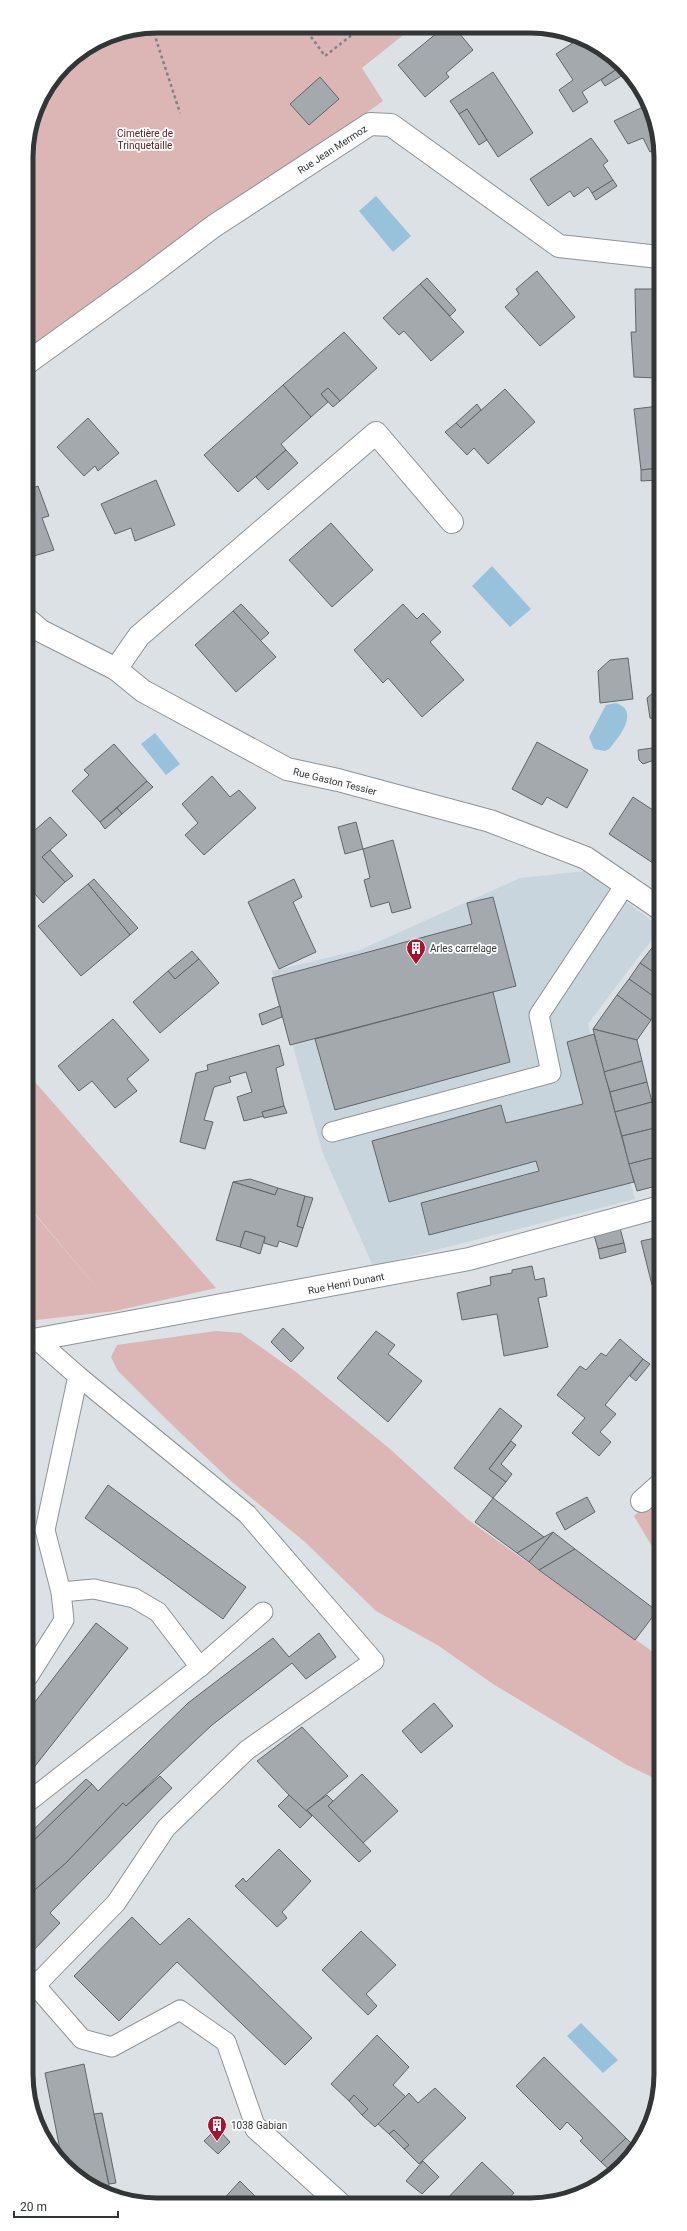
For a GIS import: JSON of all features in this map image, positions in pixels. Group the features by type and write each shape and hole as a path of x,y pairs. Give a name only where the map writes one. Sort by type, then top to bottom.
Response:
{"street":[{"name":"Rue Jean Mermoz","path":"33,358 145,278 214,226 370,124 391,125 559,246 654,256"},
{"path":"116,669 139,636 376,434 452,522"},
{"name":"Rue Gaston Tessier","path":"33,624 41,631 116,669 143,690 287,769 338,780 490,822 586,858 654,905"},
{"name":"Rue Henri Dunant","path":"33,1341 469,1259 654,1209"},
{"path":"642,1501 654,1490"},
{"path":"256,2128 335,2198"}],"lane":[{"path":"332,1132 551,1072 539,1015 625,885"},
{"path":"33,1342 78,1376 247,1514 374,1661 247,1750 166,1828 116,1903 33,1980"},
{"path":"33,1669 64,1620 61,1592 45,1530 78,1376"},
{"path":"61,1592 94,1588 134,1598 158,1612 200,1667"},
{"path":"33,1798 200,1667 263,1612"},
{"path":"33,1982 82,2039 112,2047 180,2010 226,2042 256,2128"}],"path":[{"path":"154,33 180,113"},
{"path":"308,33 325,56 354,33"}],"shaded area":[{"path":"585,871 654,922 654,937 588,1024 635,1199 373,1266 323,1154 272,971 360,950 520,878"}],"green space":[{"name":"Cimetière de Trinquetaille","path":"406,33 362,68 383,101 33,350 34,141 37,125 50,95 64,75 88,54 117,40 141,34"},
{"path":"33,1080 216,1288 115,1311 33,1320 33,1212 108,1301 33,1211"},
{"path":"216,1331 241,1333 296,1372 390,1449 467,1519 654,1653 654,1778 627,1765 493,1684 439,1646 376,1611 305,1542 232,1482 118,1371 111,1357 117,1345"},
{"path":"654,1500 654,1550 634,1516"}],"water":[{"path":"376,196 411,236 393,252 359,211"},
{"path":"492,566 531,609 510,627 472,586"},
{"path":"616,703 623,707 627,712 626,724 609,749 605,751 594,749 589,737 606,705"},
{"path":"155,733 180,764 166,775 141,744"},
{"path":"581,2023 618,2060 603,2073 567,2036"}],"building":[{"path":"437,33 459,33 473,50 446,73 449,77 425,97 398,65"},
{"path":"574,42 592,50 618,69 582,92 588,102 573,112 559,90 573,80 556,54"},
{"path":"618,69 623,75 605,86 601,80"},
{"path":"493,72 533,133 498,157 467,109 459,114 450,101"},
{"path":"320,77 339,99 309,125 290,104"},
{"path":"643,107 652,133 654,150 650,152 643,138 628,144 614,121"},
{"path":"467,109 487,140 479,145 459,114"},
{"path":"591,138 608,161 603,165 613,180 592,193 588,187 574,197 570,191 548,206 530,179"},
{"path":"613,180 617,186 596,200 592,193"},
{"path":"537,271 575,317 540,346 505,307 519,294 516,289"},
{"path":"427,278 456,310 450,316 420,284"},
{"path":"420,284 464,332 431,361 404,331 399,335 383,318"},
{"path":"635,289 654,289 654,378 634,377 631,332 636,332"},
{"path":"344,332 377,368 340,401 328,388 321,394 328,402 311,417 283,385"},
{"path":"283,385 311,417 281,444 286,450 238,492 204,455"},
{"path":"328,388 340,401 333,407 321,394"},
{"path":"505,389 535,422 488,464 474,448 467,455 445,432 456,423 461,428"},
{"path":"477,404 481,410 461,428 456,423"},
{"path":"654,407 654,469 641,470 634,409"},
{"path":"88,418 119,453 98,471 95,466 84,476 57,447"},
{"path":"286,450 298,463 268,490 256,477"},
{"path":"654,469 654,480 641,481 641,470"},
{"path":"156,480 175,525 135,541 131,528 115,534 101,504"},
{"path":"38,486 49,516 42,518 54,550 33,556 33,488"},
{"path":"331,523 373,570 332,607 289,560"},
{"path":"241,604 269,633 260,641 233,611"},
{"path":"403,604 417,619 423,613 441,632 430,642 464,680 422,717 388,678 383,683 354,650"},
{"path":"233,611 276,657 236,692 195,645"},
{"path":"628,658 633,699 600,703 598,671 610,660"},
{"path":"654,692 654,719 650,718 647,698"},
{"path":"537,742 588,770 567,808 547,797 542,805 512,789"},
{"path":"114,744 147,781 100,822 72,791 89,775 84,770"},
{"path":"652,748 654,760 643,764 639,760 638,750"},
{"path":"212,776 230,797 239,790 256,808 204,855 185,835 198,823 182,804"},
{"path":"147,781 153,787 122,814 117,808"},
{"path":"633,797 654,811 654,864 609,834"},
{"path":"117,808 122,814 105,829 100,822"},
{"path":"50,817 67,835 42,857 65,882 43,903 33,892 33,832"},
{"path":"356,822 363,849 345,854 338,827"},
{"path":"393,840 411,908 392,913 389,902 371,907 364,880 370,878 363,849"},
{"path":"50,850 73,876 65,882 42,857"},
{"path":"94,879 138,928 130,935 88,884"},
{"path":"294,879 302,897 293,902 316,952 279,969 248,902"},
{"path":"88,884 130,935 81,976 38,926"},
{"name":"Arles carrelage","path":"493,897 516,986 290,1045 272,978 472,924 467,903"},
{"path":"654,945 654,973 640,963"},
{"path":"192,951 199,959 175,979 168,971"},
{"path":"199,959 219,983 160,1033 133,1002 168,971 175,979"},
{"path":"640,963 654,973 654,997 629,979"},
{"path":"629,979 654,997 654,1016 651,1020 617,995"},
{"path":"493,992 510,1062 335,1110 315,1039"},
{"path":"617,995 651,1020 637,1040 593,1029"},
{"path":"280,1006 282,1017 262,1025 259,1014"},
{"path":"113,1019 149,1060 127,1079 137,1091 115,1108 92,1081 79,1091 58,1066"},
{"path":"593,1029 637,1040 642,1061 604,1072"},
{"path":"594,1034 634,1182 429,1235 421,1203 539,1171 536,1161 389,1202 372,1141 501,1105 506,1123 583,1104 567,1042"},
{"path":"279,1045 284,1065 276,1068 284,1106 262,1112 264,1116 244,1121 237,1097 252,1092 246,1072 229,1077 231,1082 214,1087 204,1120 213,1122 205,1149 180,1142 196,1073 208,1070 207,1065"},
{"path":"642,1061 647,1082 610,1092 604,1072"},
{"path":"647,1082 652,1102 615,1112 610,1092"},
{"path":"652,1102 654,1109 654,1128 622,1136 615,1112"},
{"path":"284,1106 287,1113 264,1118 262,1112"},
{"path":"654,1128 654,1158 629,1164 622,1136"},
{"path":"654,1158 654,1187 637,1191 629,1164"},
{"path":"250,1179 278,1188 275,1195 233,1182"},
{"path":"233,1182 275,1195 278,1188 305,1196 297,1226 303,1228 297,1247 279,1241 277,1247 264,1243 265,1237 245,1231 240,1247 216,1240"},
{"path":"305,1196 313,1198 303,1228 297,1226"},
{"path":"620,1228 624,1243 598,1249 594,1235"},
{"path":"245,1231 265,1237 260,1254 240,1247"},
{"path":"654,1238 654,1287 652,1285 641,1241"},
{"path":"624,1243 626,1252 600,1259 598,1249"},
{"path":"532,1266 535,1280 544,1278 547,1296 538,1298 548,1347 504,1356 497,1314 462,1320 457,1293 491,1285 490,1277 512,1273 512,1270"},
{"path":"283,1328 304,1348 291,1362 271,1342"},
{"path":"376,1331 395,1345 388,1354 422,1381 388,1422 337,1378"},
{"path":"620,1339 643,1359 605,1405 616,1414 600,1432 611,1442 599,1456 572,1433 585,1418 557,1395 580,1366 586,1370 601,1353 606,1356"},
{"path":"643,1359 650,1364 636,1381 630,1376"},
{"path":"500,1408 522,1426 489,1469 506,1482 493,1498 454,1468"},
{"path":"511,1441 516,1445 501,1464 512,1474 506,1482 489,1469"},
{"path":"108,1485 246,1587 223,1619 85,1518"},
{"path":"587,1497 595,1512 565,1530 556,1513"},
{"path":"493,1498 544,1537 517,1553 475,1522"},
{"path":"553,1532 575,1549 539,1570 529,1562"},
{"path":"553,1532 529,1562 517,1553 544,1537"},
{"path":"575,1549 654,1609 654,1615 635,1640 539,1570"},
{"path":"96,1623 128,1648 33,1769 33,1705"},
{"path":"319,1633 336,1657 306,1679 292,1663 212,1725 126,1806 123,1803 66,1863 33,1891 33,1841 92,1784 98,1791 188,1703 273,1638 289,1657"},
{"path":"434,1703 453,1726 421,1753 402,1731"},
{"path":"302,1727 348,1776 305,1812 257,1761"},
{"path":"362,1774 398,1811 363,1843 328,1806"},
{"path":"160,1776 172,1788 50,1913 60,1923 33,1951 33,1891 66,1863 123,1803 126,1806"},
{"path":"86,1779 92,1784 33,1841 33,1830"},
{"path":"289,1795 312,1816 300,1828 278,1806"},
{"path":"327,1795 333,1801 328,1806 371,1851 359,1862 307,1810"},
{"path":"279,1849 311,1881 282,1912 287,1918 277,1927 235,1886 243,1878 246,1882"},
{"path":"132,1917 160,1945 189,1918 312,2038 285,2065 177,1962 119,2021 74,1976"},
{"path":"361,1931 396,1965 366,1994 377,2006 368,2015 322,1970"},
{"path":"377,2035 409,2067 393,2085 406,2097 375,2127 362,2115 368,2109 354,2095 349,2101 331,2084"},
{"path":"544,2057 626,2138 601,2162 580,2141 583,2138 567,2122 560,2130 516,2086"},
{"path":"84,2064 110,2188 88,2177 69,2162 60,2151 45,2073"},
{"path":"435,2088 466,2118 419,2164 404,2149 409,2145 394,2130 389,2134 378,2124 409,2093 418,2103"},
{"path":"354,2095 368,2109 362,2115 349,2101"},
{"path":"102,2113 116,2183 109,2184 94,2114"},
{"name":"1038 Gabian","path":"217,2128 230,2142 218,2154 204,2141"},
{"path":"394,2130 409,2145 404,2149 389,2134"},
{"path":"626,2138 632,2144 618,2162 609,2169 601,2162"},
{"path":"423,2161 439,2177 422,2194 406,2181"},
{"path":"482,2162 514,2193 510,2198 448,2198"},
{"path":"240,2181 257,2198 225,2198"}],"place":[{"name":"Arles carrelage","path":"416,965"},
{"name":"1038 Gabian","path":"217,2142"}]}
